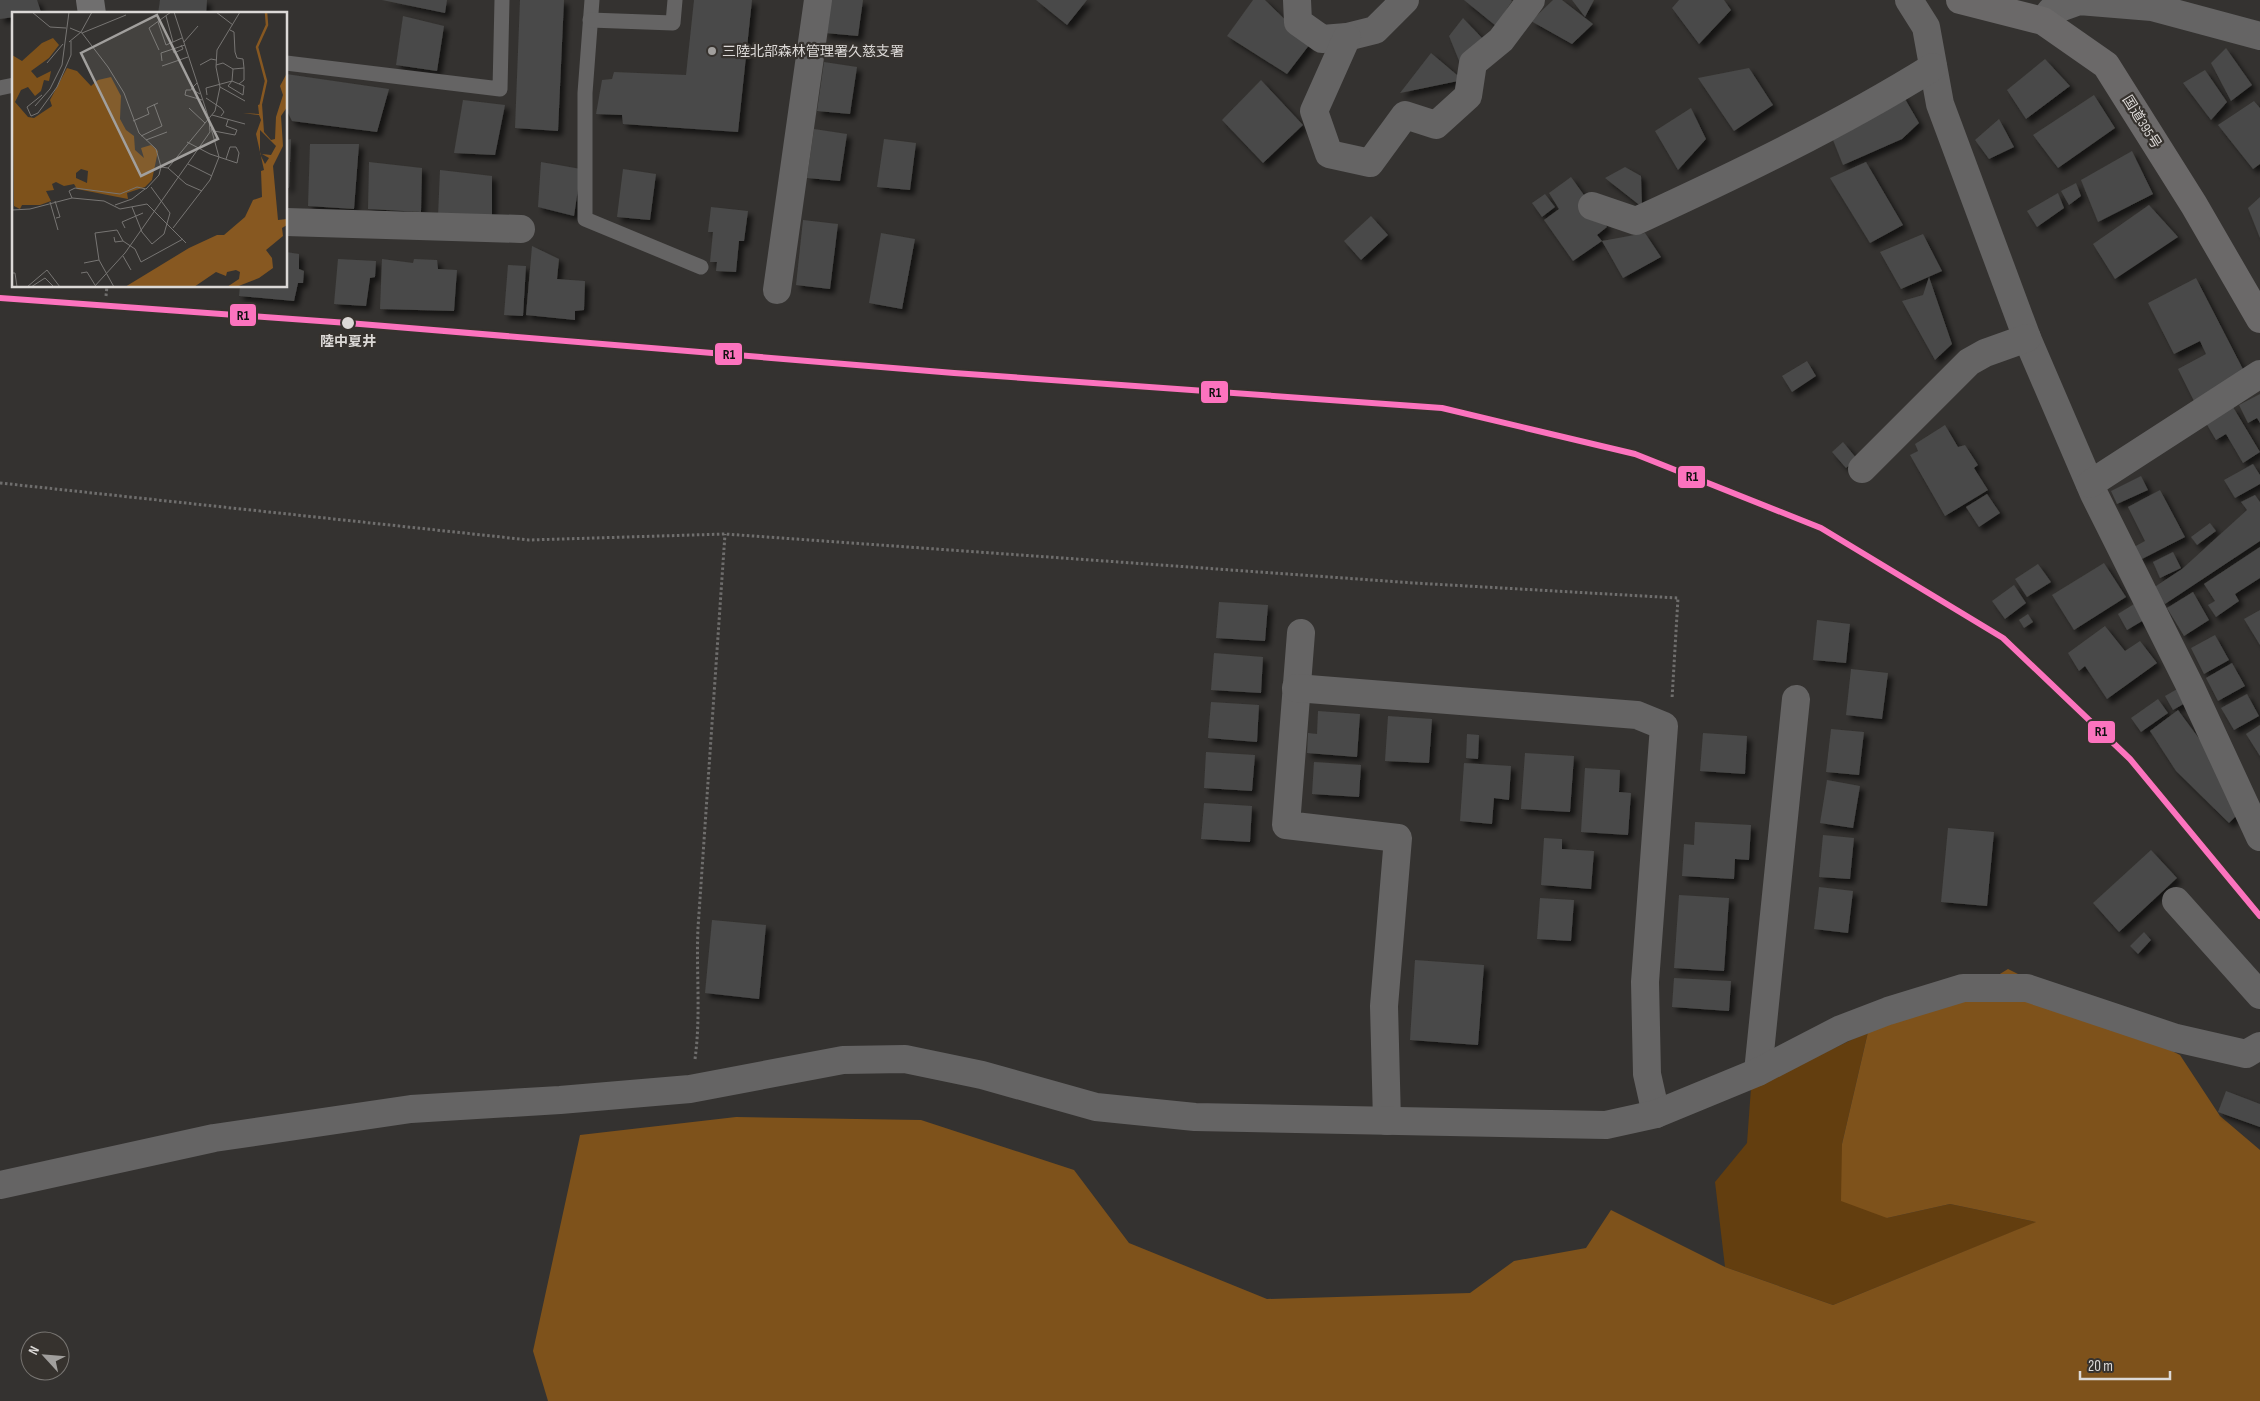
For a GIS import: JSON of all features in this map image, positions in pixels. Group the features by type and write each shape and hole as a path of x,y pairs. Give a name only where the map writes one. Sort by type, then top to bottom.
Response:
{"highway":[{"name":"国道395号","path":"1960,0 2043,21 2106,65 2194,204 2260,319"}],"street":[{"path":"778,290 818,0"},
{"path":"1297,0 1298,22 1322,39 1347,37 1376,30 1405,0"},
{"path":"1347,37 1314,111 1329,154 1370,163 1405,116 1436,125 1468,96 1473,63 1501,40 1530,0"},
{"path":"1909,0 1926,27 1940,104 2027,338 2090,484 2190,686 2260,837"},
{"path":"2043,21 2051,11 2079,1 2122,2 2152,7 2260,36"},
{"path":"1592,206 1636,221 1828,128 1933,67"},
{"path":"288,222 521,229"},
{"path":"1862,469 1969,362 1985,353 2027,338"},
{"path":"2090,484 2260,374"},
{"path":"1301,633 1286,825 1398,838 1384,1006 1387,1121"},
{"path":"1296,688 1637,715 1664,726 1645,982 1647,1074 1656,1114"},
{"path":"1758,1072 1796,698"},
{"path":"2176,901 2260,995"},
{"path":"0,1185 214,1138 411,1109 560,1100 690,1089 732,1079 843,1060 905,1059 982,1075 1096,1107 1195,1117 1606,1125 1656,1114 1758,1072 1841,1029 1888,1011 1963,988 2027,988 2176,1038 2246,1054 2260,1046"}],"lane":[{"path":"288,63 500,90 502,0"},
{"path":"592,0 585,93 585,219 701,267"},
{"path":"590,20 673,24 675,0"}],"path":[{"path":"106,296 107,288"},
{"path":"0,483 530,540 726,534 1404,582 1678,598 1672,704 1664,726"},
{"path":"690,1089 698,1032 696,963 726,534"}],"shaded area":[{"path":"2008,969 2180,1055 2220,1116 2260,1150 2260,1401 548,1401 533,1351 580,1135 736,1117 921,1120 1074,1170 1129,1243 1267,1299 1470,1293 1514,1261 1586,1248 1611,1210 1725,1267 1833,1305 2036,1222 1950,1204 1887,1218 1841,1201 1842,1144 1868,1032 1959,999"},
{"path":"1868,1032 1842,1144 1887,1218 1950,1204 2037,1222 1833,1305 1725,1267 1715,1182 1747,1143 1751,1088"}],"building":[{"path":"0,0 37,0 41,12 12,12 12,17 0,19"},
{"path":"160,0 207,0 206,12 158,12"},
{"path":"382,0 447,0 445,13"},
{"path":"520,0 564,0 558,131 515,128"},
{"path":"694,0 752,0 738,132 623,124 622,115 596,114 602,80 612,79 614,72 686,75"},
{"path":"830,0 863,0 858,36 825,33"},
{"path":"1036,0 1087,0 1067,25"},
{"path":"1253,0 1265,0 1310,44 1287,74 1227,36"},
{"path":"1464,0 1511,0 1512,1 1496,26"},
{"path":"1553,0 1562,0 1593,24 1572,44 1531,21"},
{"path":"1572,0 1594,0 1585,17"},
{"path":"1679,0 1724,0 1731,10 1699,44 1672,8"},
{"path":"403,16 444,26 437,71 396,65"},
{"path":"1463,18 1483,39 1460,63 1449,36"},
{"path":"2226,48 2252,85 2231,101 2211,63"},
{"path":"1431,53 1463,80 1400,93"},
{"path":"2045,59 2070,86 2026,119 2007,90"},
{"path":"824,62 857,67 850,114 817,111"},
{"path":"1749,68 1773,105 1734,131 1698,78"},
{"path":"2205,70 2227,102 2211,120 2183,83"},
{"path":"288,74 389,89 377,132 292,121 288,113"},
{"path":"1261,80 1303,125 1263,163 1222,120"},
{"path":"1901,92 1919,123 1902,139 1843,165 1831,135"},
{"path":"2094,95 2115,128 2058,168 2033,135"},
{"path":"463,100 505,105 495,155 454,153"},
{"path":"2254,101 2260,108 2260,164 2253,169 2218,125"},
{"path":"1691,108 1706,139 1678,170 1655,131"},
{"path":"1999,119 2014,147 1989,159 1975,140"},
{"path":"814,129 847,134 840,181 807,178"},
{"path":"291,139 289,188 288,188 288,140"},
{"path":"884,139 916,143 910,190 877,187"},
{"path":"310,144 359,144 354,209 308,206"},
{"path":"2132,151 2153,194 2098,222 2081,180"},
{"path":"369,162 422,168 421,212 368,209"},
{"path":"541,162 581,169 574,216 538,207"},
{"path":"1866,162 1903,225 1870,243 1830,178"},
{"path":"1625,167 1641,176 1642,207 1605,178"},
{"path":"623,169 656,174 650,220 617,217"},
{"path":"440,170 492,176 492,220 438,217"},
{"path":"1571,177 1607,227 1597,235 1602,241 1573,261 1544,220 1559,209 1549,193"},
{"path":"2076,183 2081,196 2069,205 2061,191"},
{"path":"2058,193 2064,208 2037,227 2027,211"},
{"path":"1545,194 1555,207 1542,217 1532,203"},
{"path":"2260,197 2260,238 2248,208"},
{"path":"2149,205 2178,237 2115,279 2093,244"},
{"path":"711,207 748,211 744,241 739,241 736,272 716,271 717,262 710,262 713,232 708,232"},
{"path":"1371,216 1388,235 1361,260 1344,241"},
{"path":"803,220 838,224 830,289 796,285"},
{"path":"881,233 915,239 902,309 869,303"},
{"path":"1645,233 1661,257 1623,278 1602,241"},
{"path":"1923,234 1942,271 1901,289 1880,252"},
{"path":"532,246 559,259 557,279 585,281 584,310 575,311 575,320 526,315"},
{"path":"288,252 299,254 299,269 304,271 303,283 298,283 294,301 239,296 240,288 288,288"},
{"path":"338,259 376,261 375,277 370,278 366,306 334,304"},
{"path":"382,259 413,263 414,259 437,260 438,269 457,270 454,311 380,309"},
{"path":"508,265 526,266 523,316 504,315"},
{"path":"1929,277 1952,344 1935,360 1902,301 1923,295"},
{"path":"2196,278 2247,377 2195,403 2178,369 2206,354 2200,341 2174,354 2148,303"},
{"path":"1807,361 1816,376 1792,392 1782,376"},
{"path":"2260,394 2260,423 2257,418 2248,423 2239,405"},
{"path":"2233,407 2260,452 2243,463 2226,434 2216,440 2206,423"},
{"path":"1945,425 1958,447 1965,445 1978,465 1974,468 1988,490 1945,516 1910,455 1918,451 1915,444"},
{"path":"1843,442 1857,459 1846,468 1832,452"},
{"path":"2253,464 2260,475 2260,484 2235,498 2224,480"},
{"path":"2141,476 2148,490 2117,504 2111,491"},
{"path":"2160,490 2185,537 2140,560 2134,547 2145,541 2128,507"},
{"path":"1987,494 2000,513 1979,527 1966,507"},
{"path":"2255,495 2260,502 2260,541 2165,604 2153,588 2182,569 2247,510 2241,502"},
{"path":"2210,523 2216,531 2197,545 2191,537"},
{"path":"2260,547 2260,578 2235,594 2239,601 2216,617 2208,605 2215,601 2204,584"},
{"path":"2173,552 2181,568 2160,578 2153,562"},
{"path":"2104,563 2126,597 2074,630 2052,595"},
{"path":"2038,564 2051,582 2027,597 2015,579"},
{"path":"2014,585 2026,603 2005,619 1992,601"},
{"path":"2193,592 2209,620 2184,636 2167,608"},
{"path":"2139,601 2149,617 2127,630 2118,614"},
{"path":"1219,602 1268,605 1265,641 1216,638"},
{"path":"2260,610 2260,645 2244,619"},
{"path":"2028,614 2033,622 2024,628 2019,620"},
{"path":"1817,620 1850,624 1846,663 1813,660"},
{"path":"2105,626 2125,651 2140,641 2157,663 2107,699 2085,666 2079,671 2068,653"},
{"path":"2215,635 2229,660 2204,674 2191,648"},
{"path":"1214,653 1263,657 1261,693 1211,690"},
{"path":"2232,663 2245,686 2218,701 2206,678"},
{"path":"1851,669 1888,673 1882,719 1846,715"},
{"path":"2179,688 2187,702 2173,710 2165,696"},
{"path":"2247,694 2259,716 2234,730 2221,708"},
{"path":"2158,699 2168,713 2141,732 2131,718"},
{"path":"1211,702 1259,705 1257,742 1208,738"},
{"path":"2178,710 2212,756 2238,814 2229,823 2176,771 2150,731"},
{"path":"1318,711 1360,714 1357,757 1307,753 1308,733 1317,734"},
{"path":"1388,716 1432,719 1429,763 1385,761"},
{"path":"2260,725 2260,756 2246,734"},
{"path":"1831,729 1864,732 1859,775 1826,772"},
{"path":"1703,733 1747,736 1745,774 1700,771"},
{"path":"1467,734 1479,735 1478,759 1466,758"},
{"path":"1206,752 1255,755 1252,791 1204,788"},
{"path":"1525,753 1574,756 1570,812 1521,809"},
{"path":"1314,762 1361,765 1359,797 1312,794"},
{"path":"1464,763 1511,766 1509,800 1494,798 1492,824 1460,821"},
{"path":"1585,768 1620,770 1619,792 1631,793 1628,835 1581,832"},
{"path":"1827,780 1860,786 1853,828 1820,823"},
{"path":"1204,803 1252,806 1250,842 1201,839"},
{"path":"1695,822 1751,825 1749,860 1735,859 1734,879 1682,876 1684,844 1694,845"},
{"path":"1948,828 1994,832 1987,906 1941,902"},
{"path":"1823,835 1854,838 1850,879 1819,877"},
{"path":"1544,838 1562,839 1562,849 1594,851 1591,889 1541,885"},
{"path":"2151,850 2177,878 2119,932 2093,903"},
{"path":"1819,887 1853,891 1848,933 1814,929"},
{"path":"1679,895 1729,898 1724,971 1674,968"},
{"path":"1540,898 1574,900 1571,941 1537,939"},
{"path":"712,920 766,925 759,999 705,993"},
{"path":"2144,932 2151,940 2138,954 2130,946"},
{"path":"1415,960 1484,965 1478,1045 1410,1040"},
{"path":"1674,978 1731,981 1729,1011 1672,1007"},
{"path":"2226,1091 2260,1104 2260,1127 2218,1112"}],"transit line":[{"name":"R1","path":"0,298 348,323 954,373 1442,408 1635,454 1821,528 2003,638 2130,759 2260,916"}],"place":[{"name":"三陸北部森林管理署久慈支署","path":"712,51"},
{"name":"陸中夏井","path":"348,323"}]}
